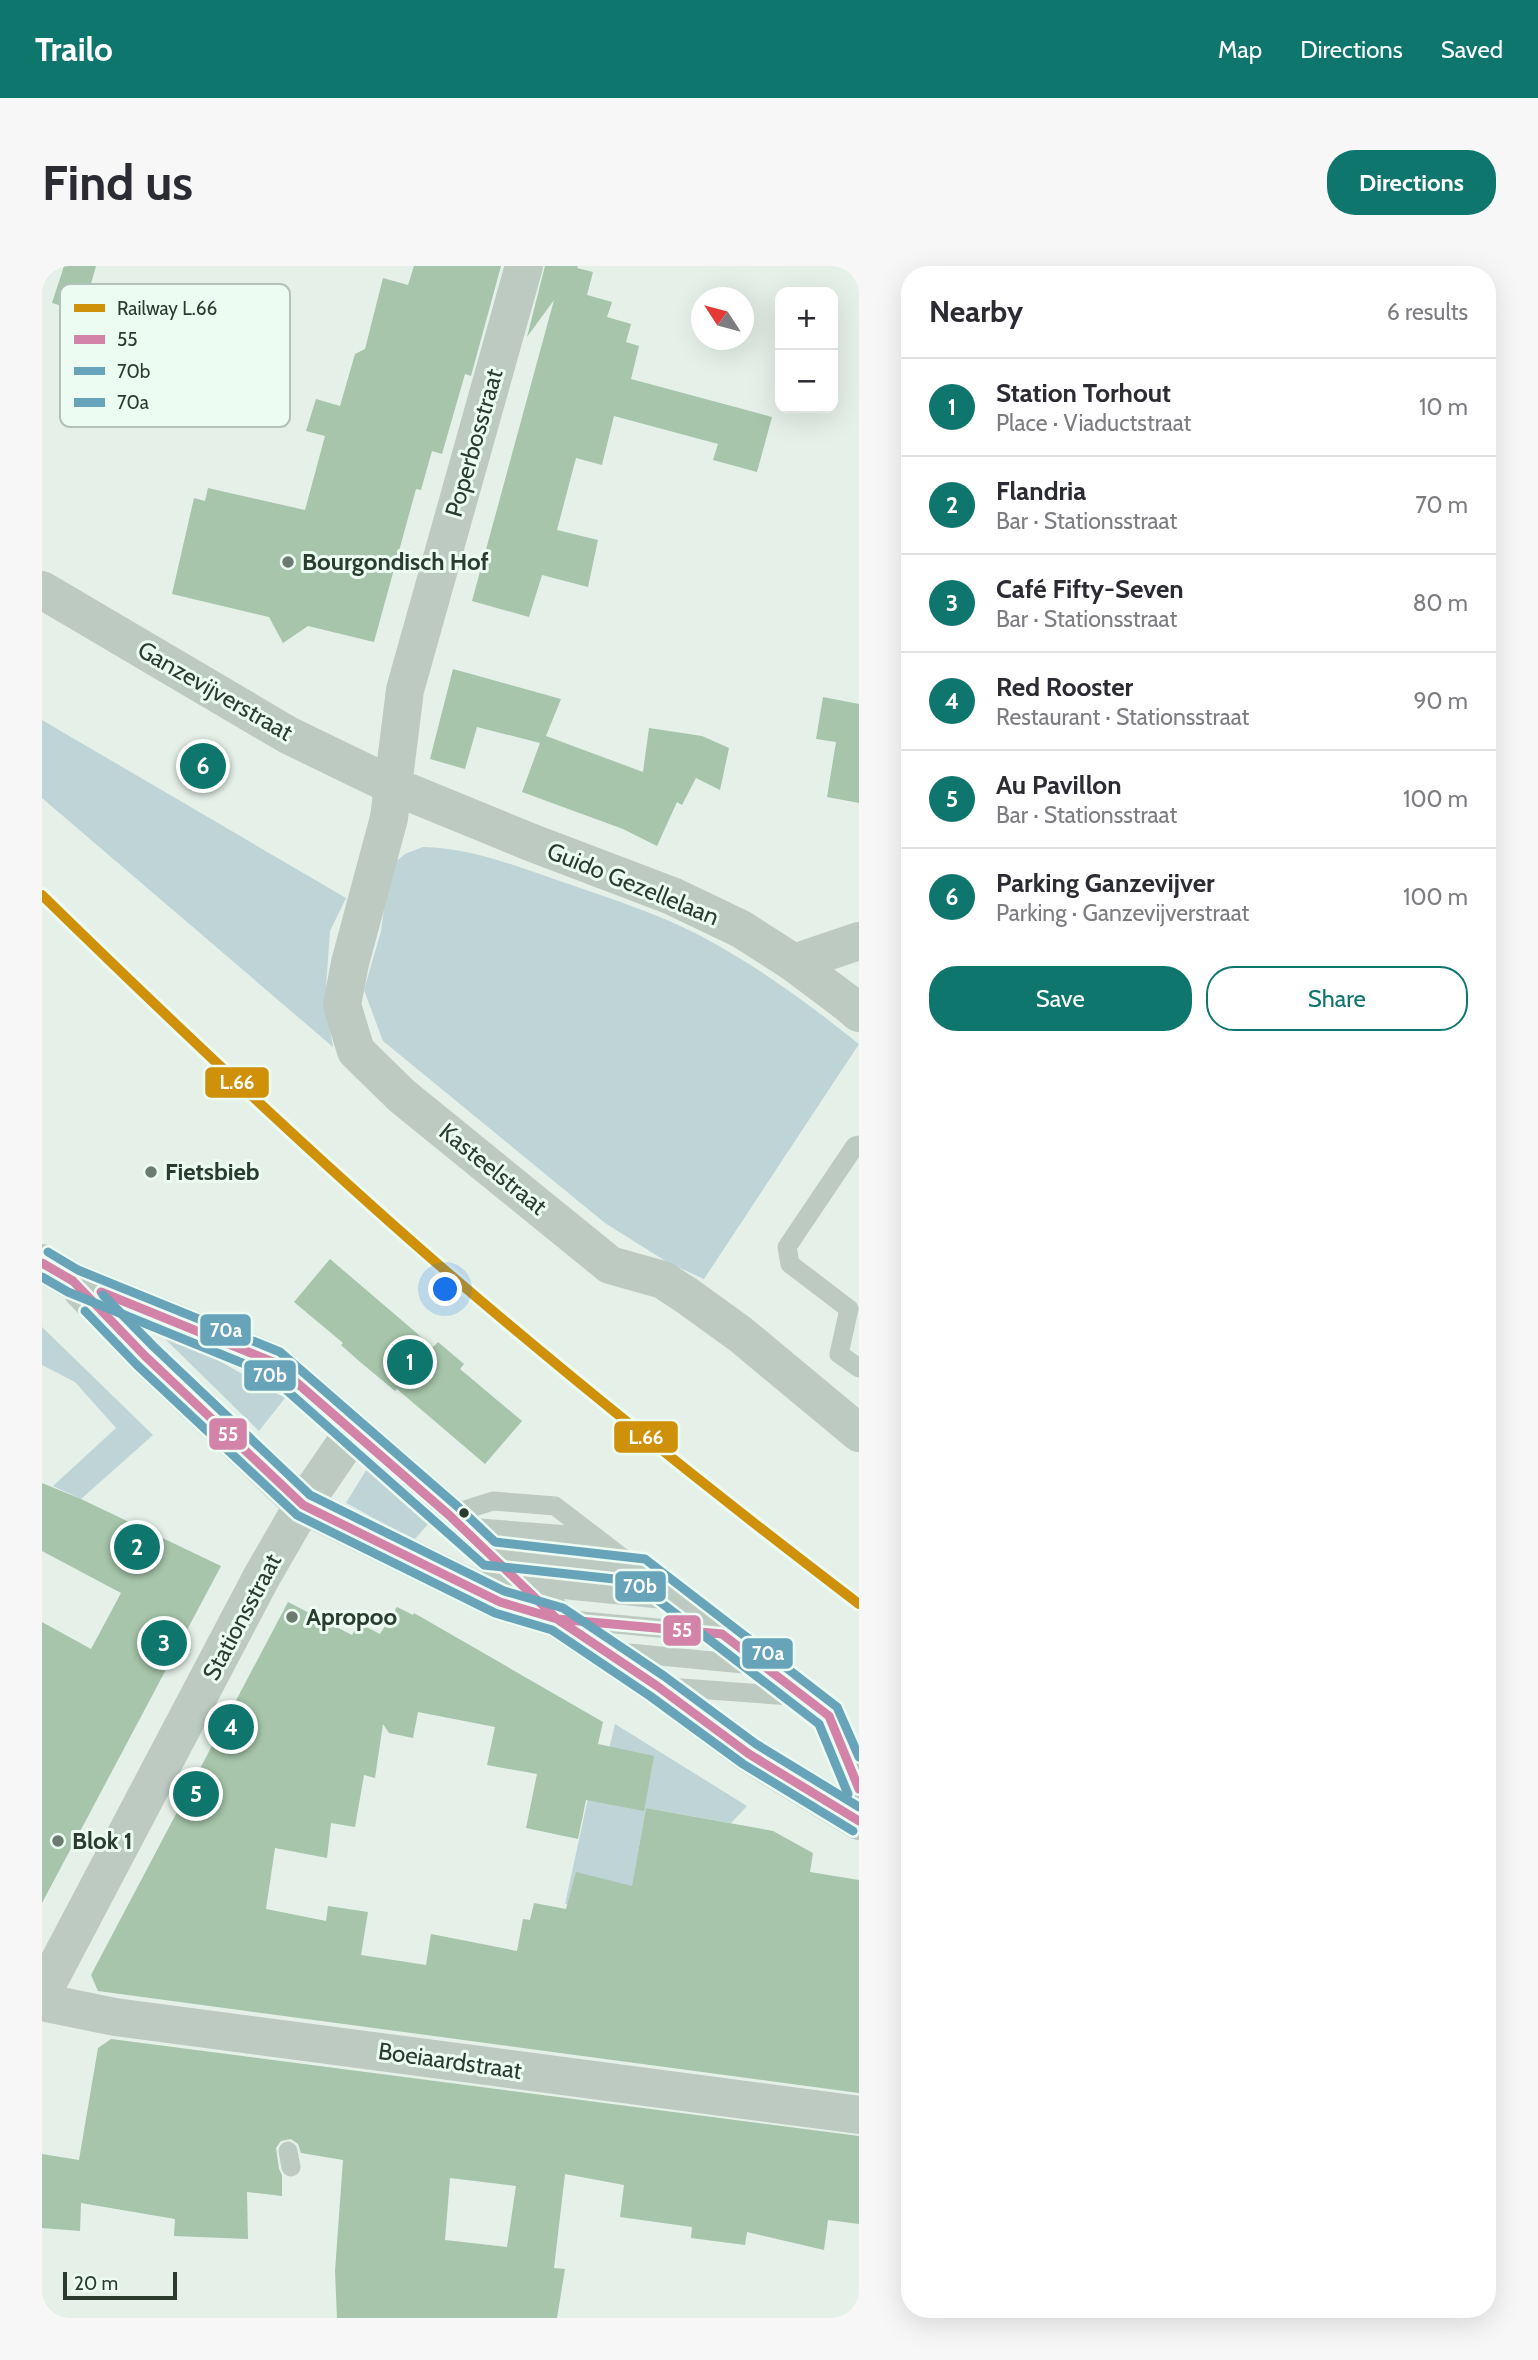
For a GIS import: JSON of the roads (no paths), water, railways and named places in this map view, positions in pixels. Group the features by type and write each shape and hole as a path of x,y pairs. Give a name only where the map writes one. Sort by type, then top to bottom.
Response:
{"street":[{"name":"Poperbosstraat","path":"391,785 405,690 524,266"},
{"name":"Ganzevijverstraat","path":"42,590 288,735 391,785"},
{"name":"Guido Gezellelaan","path":"391,785 672,896 741,929 794,963 852,1008"},
{"name":"Kasteelstraat","path":"391,785 389,818 349,963 342,1005 356,1051 402,1096 610,1265 663,1280 686,1295 740,1334 859,1433"},
{"path":"794,963 859,941"},
{"path":"58,1272 273,1362 455,1521 557,1619 657,1686 749,1754 859,1821"},
{"path":"58,1272 303,1506 500,1602 557,1619"},
{"name":"Stationsstraat","path":"42,1994 255,1590 303,1506 353,1432"},
{"name":"Boeiaardstraat","path":"42,2001 298,2053 859,2115"}],"lane":[{"path":"859,1145 855,1146 787,1247 790,1264 854,1302 839,1354 859,1368"},
{"path":"455,1521 493,1501 555,1506 829,1716 859,1788"},
{"path":"455,1521 595,1537"},
{"path":"490,1555 638,1569"},
{"path":"523,1586 680,1601"},
{"path":"557,1619 722,1634"},
{"path":"604,1651 765,1666"},
{"path":"657,1686 805,1697"}],"rail line":[{"name":"L.66","path":"42,895 238,1084 440,1266 647,1438 859,1604"}],"place":[{"name":"Bourgondisch Hof","path":"288,562"},
{"name":"Parking Ganzevijver","path":"203,766"},
{"name":"Fietsbieb","path":"151,1172"},
{"name":"Station Torhout","path":"410,1362"},
{"name":"Flandria","path":"137,1547"},
{"name":"Apropoo","path":"292,1617"},
{"name":"Café Fifty-Seven","path":"164,1643"},
{"name":"Red Rooster","path":"231,1727"},
{"name":"Au Pavillon","path":"196,1794"},
{"name":"Blok 1","path":"58,1841"}]}
